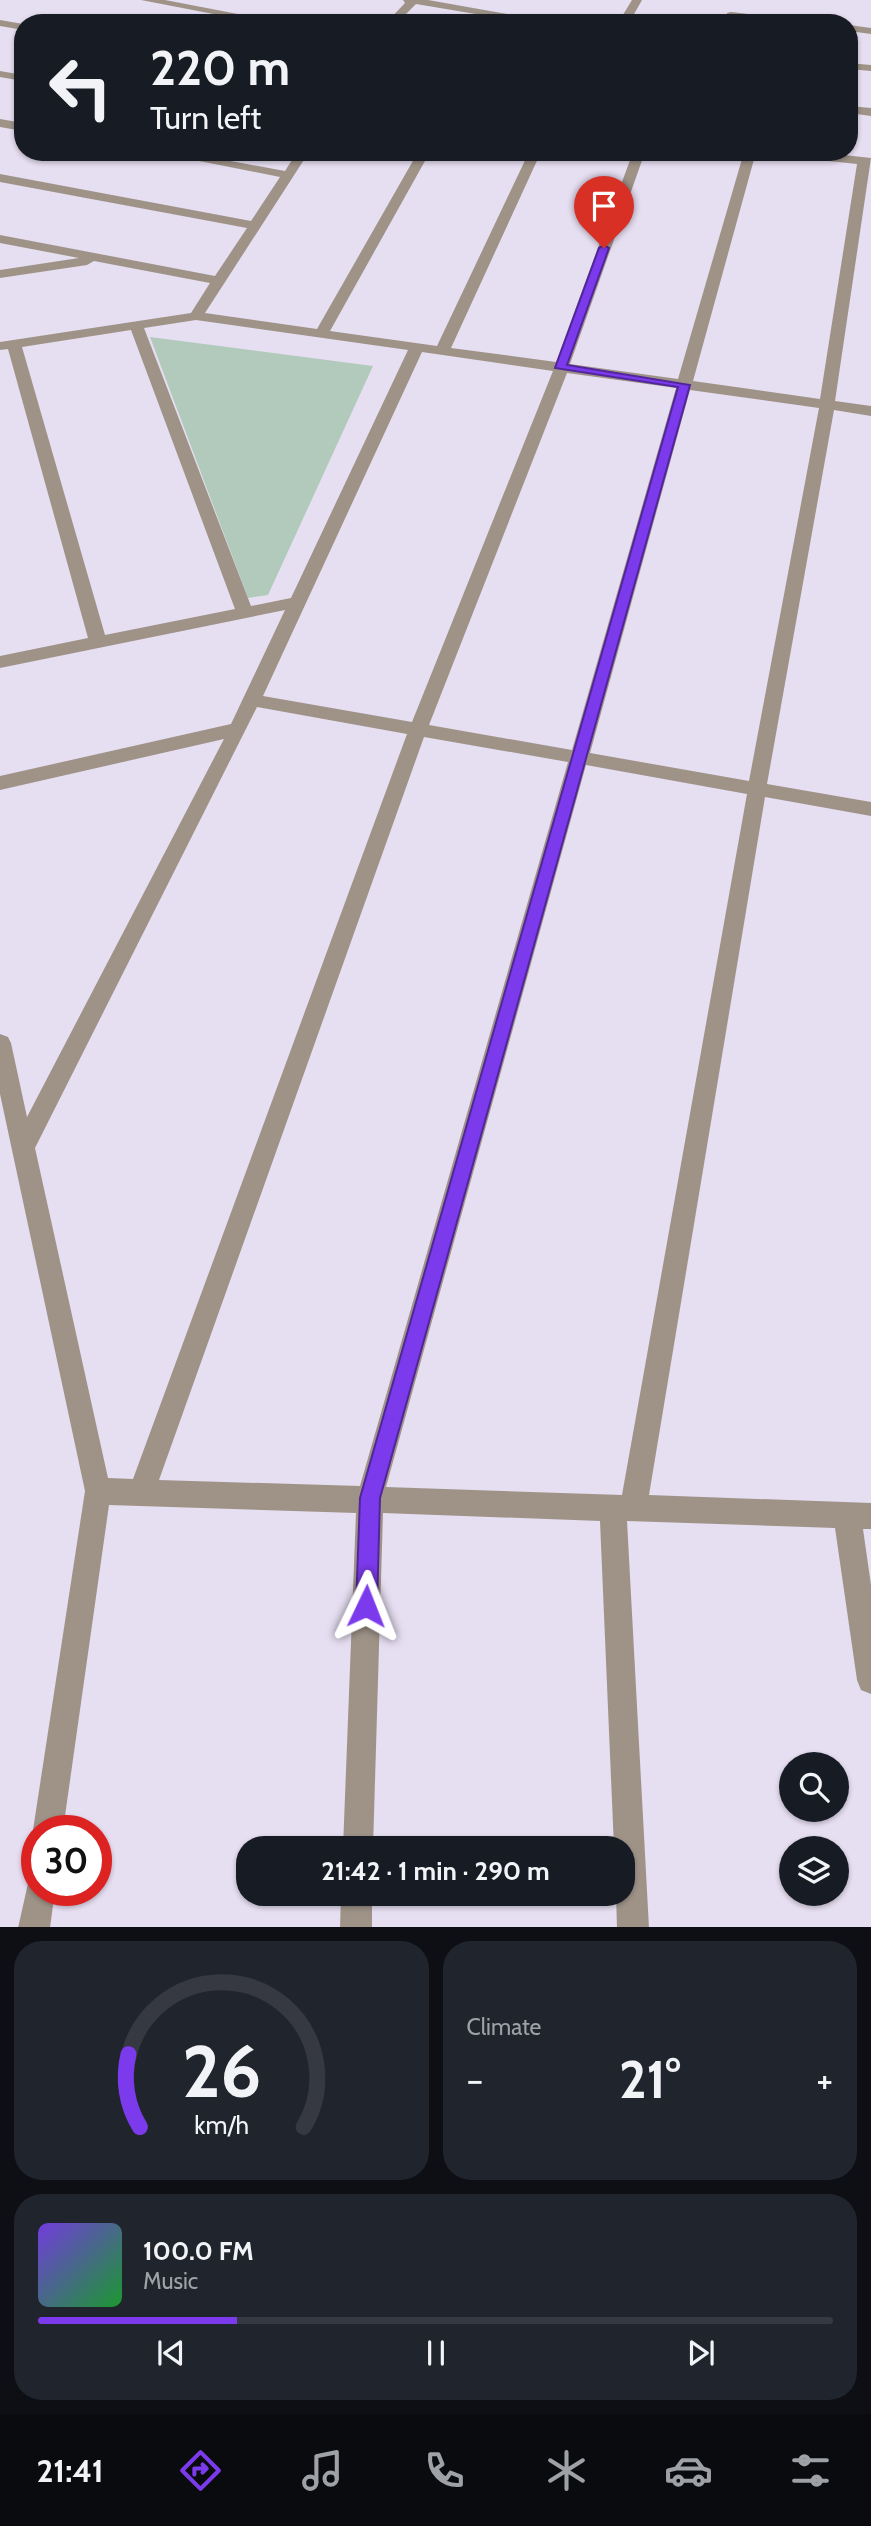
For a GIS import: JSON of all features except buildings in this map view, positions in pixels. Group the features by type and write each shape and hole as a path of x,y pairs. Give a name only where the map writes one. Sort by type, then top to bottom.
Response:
{"street":[{"path":"146,0 228,14"},
{"path":"399,14 412,0 497,14"},
{"path":"208,161 288,176"},
{"path":"196,316 297,161"},
{"path":"321,334 419,161"},
{"path":"442,351 531,161"},
{"path":"142,1490 418,729 561,368 636,161"},
{"path":"358,1836 370,1498 747,161"},
{"path":"633,1927 623,1507 827,405 868,162"},
{"path":"0,178 255,226"},
{"path":"0,239 219,281"},
{"path":"0,274 103,258"},
{"path":"98,642 7,345 196,316 871,411"},
{"path":"135,325 245,612"},
{"path":"22,1150 238,729 417,347"},
{"path":"0,663 296,601"},
{"path":"252,700 871,809"},
{"path":"0,783 238,729"},
{"path":"0,1043 98,1491 50,1815"},
{"path":"98,1491 142,1490 859,1516 871,1680"},
{"path":"34,1927 37,1906"},
{"path":"356,1927 357,1906"}],"green space":[{"path":"150,337 373,366 268,595 248,598"}],"route":[{"path":"366,1606 370,1498 684,385 561,368 604,248"}]}
